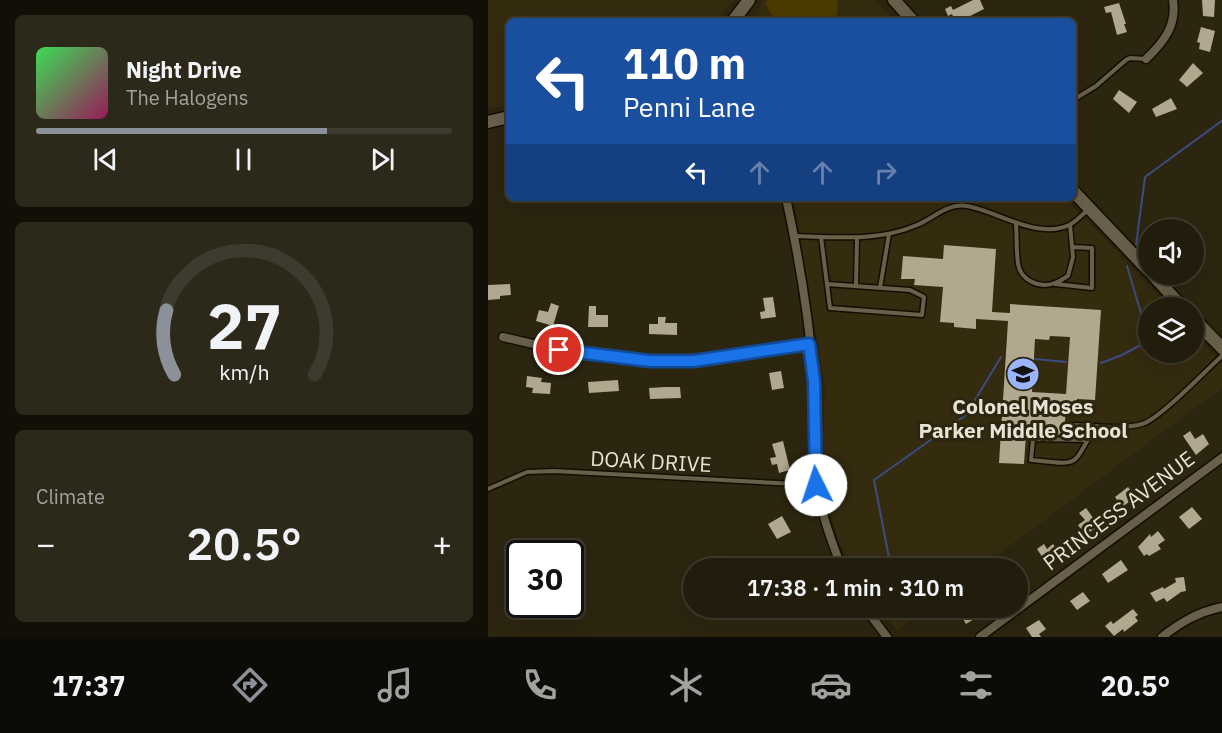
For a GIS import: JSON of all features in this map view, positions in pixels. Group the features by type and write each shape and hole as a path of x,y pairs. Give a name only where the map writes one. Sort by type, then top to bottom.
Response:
{"main road":[{"path":"735,18 749,0"},
{"path":"894,0 910,18"},
{"path":"488,122 506,118"},
{"path":"1076,194 1138,259"},
{"path":"1162,285 1173,297"},
{"path":"1204,329 1223,349"}],"street":[{"path":"1146,58 1163,43 1168,34 1174,14 1173,0"},
{"path":"787,201 795,236 814,381 816,485 828,535 838,558"},
{"path":"503,337 559,350 650,361 694,361 809,344"},
{"name":"PRINCESS AVENUE","path":"980,637 1223,457"},
{"path":"1162,637 1185,620 1209,609 1223,607"},
{"path":"873,618 887,637"}],"lane":[{"path":"1076,98 1096,86 1126,60 1146,58"},
{"path":"795,236 870,238 918,225 940,211 956,206 968,206 1016,224 1055,229 1070,225 1090,208"},
{"path":"1016,224 1018,265 1023,275 1031,283 1092,288 1092,248 1072,247"},
{"path":"1055,284 1068,276 1073,257 1070,225"},
{"path":"880,288 889,234"},
{"path":"821,237 830,308 922,315 924,297 910,290 827,284"},
{"path":"856,286 857,238"},
{"path":"1068,424 1134,426 1145,423 1159,414 1223,354"},
{"path":"1088,440 1033,439 1031,460 1070,464 1078,459 1096,425"},
{"name":"DOAK DRIVE","path":"488,489 527,472 554,471 816,485"}],"shaded area":[{"path":"488,0 734,0 719,18 506,18 506,105 488,109"},
{"path":"764,0 875,0 892,18 754,18"},
{"path":"769,0 837,0 838,10 836,18 773,18 765,3"},
{"name":"Colonel Moses Parker Middle School","path":"794,201 1068,201 1138,274 1138,285 1149,285 1160,297 1138,297 1138,363 1204,363 1204,344 1222,363 1222,388 993,558 847,558 830,510 823,440 825,385"},
{"path":"886,618 915,618 897,631"}],"building":[{"path":"973,0 980,0 984,9 970,16 971,18 954,18 952,14 948,16 945,9 951,6 953,10"},
{"path":"1202,0 1215,0 1214,17 1203,16"},
{"path":"1119,3 1127,32 1117,35 1111,12 1106,13 1104,7"},
{"path":"1201,27 1215,31 1210,52 1199,49 1200,43 1197,42"},
{"path":"1193,63 1203,73 1187,87 1179,80"},
{"path":"1119,90 1137,102 1129,113 1113,99"},
{"path":"1171,98 1177,109 1156,117 1152,109"},
{"path":"944,245 996,249 992,312 1010,313 1010,304 1101,310 1095,400 1077,399 1077,409 1066,408 1064,435 1026,434 1024,464 999,463 1008,321 976,319 976,329 954,327 954,323 940,322 943,287 914,285 915,279 901,279 903,256 943,259","holes":["1050,336 1070,337 1066,394 1032,392 1035,339 1049,340"]},
{"path":"510,284 511,295 488,300 488,285"},
{"path":"773,297 776,317 761,319 760,312 765,311 763,298"},
{"path":"551,303 559,306 553,326 536,321 539,310 548,312"},
{"path":"589,306 596,306 596,315 608,315 608,327 588,327"},
{"path":"658,317 666,317 665,323 677,323 677,335 649,334 649,324 658,324"},
{"path":"781,371 784,388 772,390 769,373"},
{"path":"527,376 542,378 541,382 551,383 550,394 532,393 533,388 526,387"},
{"path":"618,380 619,391 589,393 588,382"},
{"path":"680,387 681,398 650,399 649,388"},
{"path":"1190,431 1195,439 1203,434 1209,444 1196,455 1183,436"},
{"path":"783,441 790,470 779,473 777,464 772,465 770,458 776,457 772,444"},
{"path":"1128,487 1136,497 1122,507 1115,497"},
{"path":"1192,507 1202,519 1189,529 1179,517"},
{"path":"1086,508 1099,526 1085,535 1078,525 1085,520 1079,513"},
{"path":"782,516 791,532 777,539 768,524"},
{"path":"1158,531 1165,540 1158,545 1161,549 1149,556 1147,554 1144,556 1138,547 1150,534 1151,537"},
{"path":"1044,544 1047,549 1053,544 1059,553 1047,564 1037,549"},
{"path":"1121,560 1128,570 1108,583 1102,574"},
{"path":"1184,577 1186,591 1167,602 1164,598 1156,602 1150,593 1176,582 1175,578"},
{"path":"1083,592 1090,601 1077,610 1070,601"},
{"path":"1133,609 1138,615 1135,617 1138,621 1124,632 1123,629 1114,636 1105,626 1111,621 1113,624"},
{"path":"962,618 976,618 966,624"},
{"path":"1039,620 1046,629 1039,634 1041,637 1032,637 1026,628"}],"waterway":[{"path":"1136,245 1145,177 1223,120"},
{"path":"1127,266 1138,303"},
{"path":"1101,363 1138,346"},
{"path":"889,558 874,480 966,415 1001,357"},
{"path":"1035,359 1066,362"}],"place":[{"name":"Colonel Moses Parker Middle School","path":"1023,374"}],"route":[{"path":"559,350 650,361 694,361 809,344 814,381 816,485"}]}
